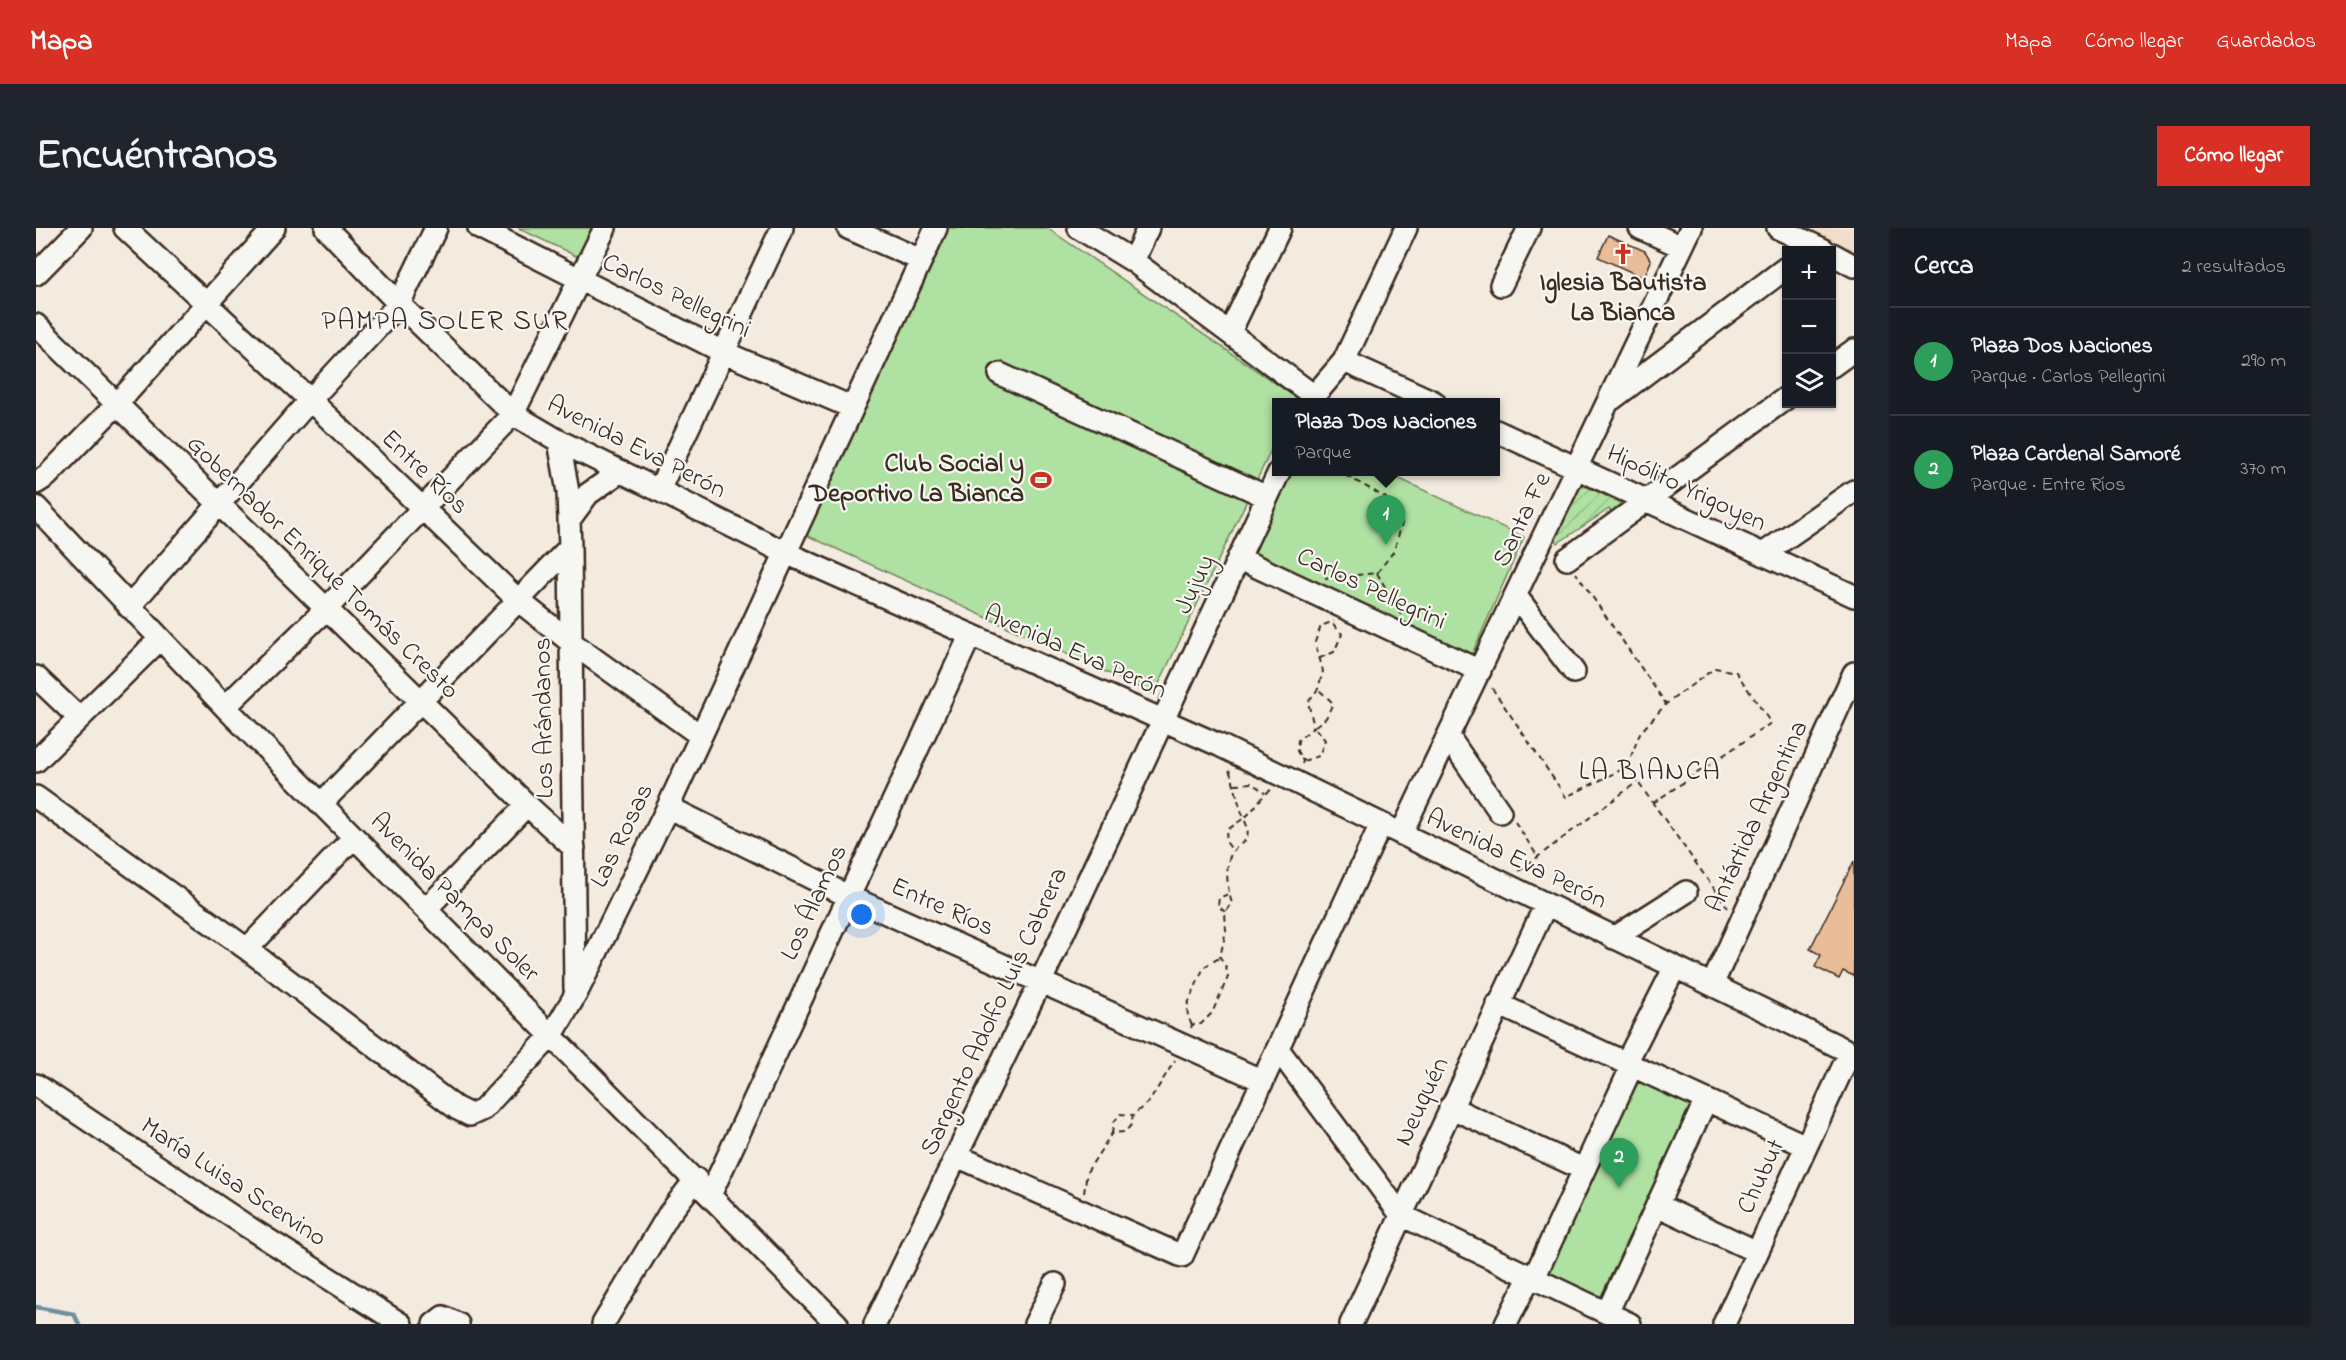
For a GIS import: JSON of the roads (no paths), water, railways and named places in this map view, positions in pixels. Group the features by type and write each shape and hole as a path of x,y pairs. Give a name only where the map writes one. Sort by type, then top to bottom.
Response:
{"street":[{"path":"36,274 81,228"},
{"name":"Entre Ríos","path":"125,228 310,400 519,601 572,643 701,736"},
{"path":"36,483 47,476 116,405 273,228"},
{"name":"Avenida Eva Perón","path":"326,228 399,304 513,414 559,441 786,553 1218,745 1852,1053"},
{"path":"129,607 310,400 399,304 436,228"},
{"name":"Carlos Pellegrini","path":"479,228 723,352 851,408"},
{"path":"225,707 326,609 513,414 605,228"},
{"path":"659,490 782,228"},
{"path":"848,228 921,260"},
{"name":"Las Rosas","path":"247,949 456,1108 470,1115 483,1109 552,1035 576,994 668,807 936,228"},
{"path":"1079,228 1133,261 1230,332 1311,398"},
{"path":"1133,261 1148,228"},
{"path":"1230,332 1280,228"},
{"path":"1313,398 1344,361 1406,228"},
{"path":"1501,285 1528,228"},
{"path":"1640,228 1682,247"},
{"name":"Santa Fe","path":"1401,834 1578,470 1691,228"},
{"path":"1778,228 1812,246"},
{"path":"1836,258 1854,266"},
{"path":"1610,401 1782,271"},
{"name":"Gobernador Enrique Tomás Cresto","path":"36,325 420,701 574,848"},
{"path":"1836,363 1854,350"},
{"path":"1344,361 1425,398"},
{"path":"1000,374 1267,497"},
{"path":"1567,559 1782,401"},
{"name":"Hipólito Yrigoyen","path":"1500,433 1854,596"},
{"name":"Los Arándanos","path":"559,441 568,492 570,547 576,994"},
{"path":"569,520 588,494 621,471"},
{"name":"Jujuy","path":"1161,721 1277,476"},
{"path":"1763,554 1854,491"},
{"name":"Avenida Pampa Soler","path":"36,507 225,707 837,1324"},
{"path":"321,804 570,547"},
{"name":"Carlos Pellegrini","path":"1238,558 1338,615 1418,642 1480,671"},
{"path":"1516,596 1574,672"},
{"name":"Los Álamos","path":"603,1324 669,1214 703,1187 848,896 970,636"},
{"path":"36,761 160,639"},
{"name":"Antártida Argentina","path":"1712,985 1854,673"},
{"path":"36,676 79,717"},
{"path":"1833,719 1854,712"},
{"name":"Sargento Adolfo Luis Cabrera","path":"875,1324 1041,981 1161,721"},
{"path":"1448,736 1500,812"},
{"path":"36,797 247,949 354,837"},
{"path":"426,909 527,805"},
{"name":"Entre Ríos","path":"668,807 848,896 1263,1081"},
{"path":"957,1156 1182,1256 1381,824"},
{"path":"1614,938 1686,892"},
{"name":"Neuquén","path":"1353,1323 1450,1107 1546,904"},
{"path":"1506,1324 1532,1277 1675,967"},
{"path":"1498,1004 1806,1146"},
{"path":"1278,1049 1401,1215 1630,1324"},
{"name":"Chubut","path":"1724,1324 1806,1146 1852,1053"},
{"name":"María Luisa Scervino","path":"36,1085 248,1227 401,1324"},
{"path":"1607,1313 1706,1100"},
{"path":"1450,1107 1583,1169"},
{"path":"1657,1205 1757,1252"},
{"path":"1035,1324 1055,1284"},
{"path":"434,1324 443,1317 458,1324"}],"waterway":[{"path":"36,1307 74,1314 79,1324"}],"place":[{"name":"Iglesia Bautista La Bianca","path":"1623,254"},
{"name":"Club Social y Deportivo La Bianca","path":"1041,480"},
{"name":"Plaza Dos Naciones","path":"1386,545"},
{"name":"Plaza Cardenal Samoré","path":"1619,1188"}],"district":[{"name":"PAMPA SOLER SUR","path":"445,322"},
{"name":"LA BIANCA","path":"1650,772"}]}
